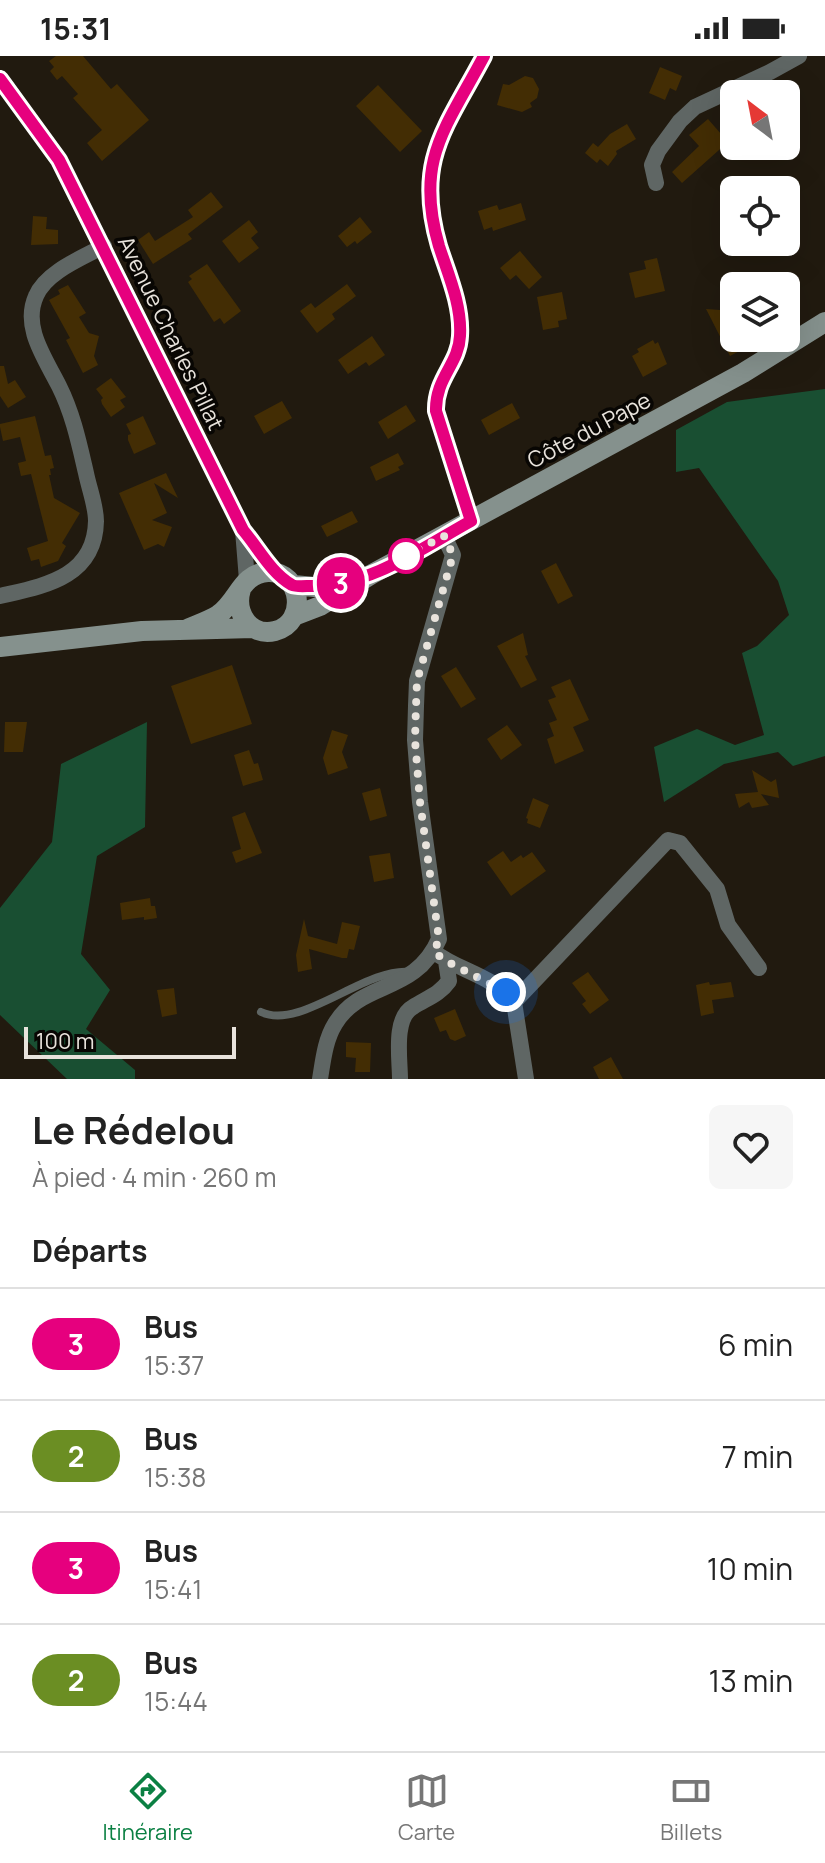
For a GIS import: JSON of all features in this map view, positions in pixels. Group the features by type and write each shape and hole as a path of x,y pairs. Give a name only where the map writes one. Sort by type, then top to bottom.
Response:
{"main road":[{"name":"Côte du Pape","path":"294,616 320,606 372,574 743,373 825,322"},
{"path":"0,647 142,631 185,630 253,628 272,632 288,624 294,616 298,601 293,585 274,573 255,575 219,615 185,630"},
{"name":"Côte du Pape","path":"293,585 337,584 372,574"},
{"path":"244,585 238,598 240,614 253,628"}],"street":[{"path":"471,521 436,411 435,395 455,355 460,337 457,305 432,221 429,194 432,159 439,139 484,56"},
{"path":"656,183 652,165 658,151 680,121 695,107 799,56"},
{"name":"Avenue Charles Pillat","path":"0,79 59,160 243,530 274,573"},
{"path":"0,596 54,583 71,573 91,546 96,518 71,410 32,329 30,314 37,292 51,277 104,246"},
{"name":"Avenue Charles Pillat","path":"243,530 244,585"},
{"path":"400,1079 401,1021 409,1009 440,993 449,981 440,957 415,740 417,681 453,555 444,536"},
{"path":"514,1002 668,840 680,843 717,889 728,925 759,968"},
{"path":"320,1079 326,1044 345,1010 362,997 406,979 440,957"},
{"path":"440,957 495,984 514,1002 526,1079"}],"lane":[{"path":"261,1012 267,1015 291,1013 356,985 401,971 414,973"}],"green space":[{"path":"825,389 825,756 793,766 778,752 724,764 664,802 654,747 697,729 735,745 764,735 742,653 757,646 789,615 778,581 699,468 676,472 676,430 727,402"},
{"path":"147,722 145,827 97,856 81,954 110,990 86,1029 135,1070 135,1079 67,1079 0,1015 0,908 52,842 61,764"}],"building":[{"path":"56,56 83,56 111,89 117,84 149,120 102,161 87,143 102,130 73,98 78,94 62,76 57,80 50,71 54,67 49,61"},
{"path":"660,67 682,76 676,91 670,88 665,100 649,93"},
{"path":"525,76 533,78 539,89 537,98 530,103 532,107 522,112 497,105 503,84 509,85"},
{"path":"378,85 422,131 400,152 356,106"},
{"path":"708,119 720,133 720,149 682,183 672,172 699,146 689,135"},
{"path":"627,124 636,139 616,151 608,166 600,159 597,163 585,153 593,143 598,147 610,134"},
{"path":"211,192 223,207 188,234 192,239 153,264 138,240 149,232 155,241 193,217 188,210"},
{"path":"521,203 526,220 493,231 492,227 484,230 478,211 497,205 499,210"},
{"path":"33,216 47,217 46,229 58,230 58,244 31,245"},
{"path":"360,217 372,232 357,244 355,241 347,247 338,236"},
{"path":"249,220 258,232 251,238 259,248 239,263 222,241"},
{"path":"520,251 542,277 529,289 516,275 510,280 500,268"},
{"path":"657,258 665,291 635,298 629,273 646,269 644,261"},
{"path":"207,264 241,311 224,324 220,318 214,322 188,282 192,279 189,276"},
{"path":"347,284 356,296 332,314 335,319 317,333 300,311 311,303 315,308"},
{"path":"68,285 86,313 79,317 89,333 99,336 94,356 98,365 83,373 66,340 70,338 49,300"},
{"path":"562,292 567,319 558,321 559,327 543,330 537,297"},
{"path":"706,309 720,310 720,336"},
{"path":"372,336 385,355 369,366 366,362 348,374 338,360"},
{"path":"653,340 655,344 658,342 667,364 643,377 632,356 639,352 637,349"},
{"path":"0,366 4,366 8,384 15,380 26,397 8,408 0,396"},
{"path":"111,378 126,397 120,400 125,407 111,417 96,389"},
{"path":"282,401 292,418 264,434 254,416"},
{"path":"512,403 520,418 489,435 481,420"},
{"path":"406,405 416,421 388,439 378,422"},
{"path":"35,416 45,456 51,455 54,468 50,469 49,475 54,498 80,513 62,543 66,546 58,561 41,567 39,559 31,561 27,548 48,541 31,474 21,476 18,463 26,461 20,437 3,441 0,427 0,424"},
{"path":"143,416 156,444 134,454 126,424"},
{"path":"398,453 404,464 398,467 400,470 376,481 370,467"},
{"path":"166,473 178,498 154,483 167,513 152,520 172,527 164,547 158,544 144,550 119,493"},
{"path":"352,511 358,522 327,537 321,526"},
{"path":"556,563 573,596 558,604 541,571"},
{"path":"523,633 528,655 525,656 537,680 521,688 497,646"},
{"path":"232,665 252,724 191,744 171,686"},
{"path":"456,667 476,699 461,708 441,676"},
{"path":"570,679 589,720 573,727 584,751 555,764 547,739 554,736 549,723 557,720 548,700 556,697 551,687"},
{"path":"5,722 27,722 23,752 4,752"},
{"path":"507,725 522,745 501,760 487,739"},
{"path":"332,730 348,735 342,752 348,768 328,775 323,758"},
{"path":"249,750 254,764 258,763 263,780 243,786 234,755"},
{"path":"752,770 771,782 776,779 779,798 761,794 769,805 752,808 749,802 739,808 735,794 758,792"},
{"path":"380,788 387,816 370,821 362,793"},
{"path":"533,798 549,805 540,828 527,823"},
{"path":"245,812 262,853 236,863 232,852 241,849 232,817"},
{"path":"503,851 511,862 532,852 546,871 511,896 487,862"},
{"path":"390,853 394,878 374,882 369,856"},
{"path":"150,898 157,918 122,920 120,903"},
{"path":"304,919 308,936 337,944 342,922 360,926 354,950 349,949 347,958 342,958 309,949 312,969 298,972 296,955"},
{"path":"588,972 609,1000 590,1014 582,1004 586,1001 572,983"},
{"path":"709,982 710,985 731,982 734,997 712,1000 714,1013 701,1016 696,985"},
{"path":"174,988 177,1014 162,1017 157,990"},
{"path":"455,1009 466,1036 455,1041 450,1039 446,1030 440,1032 434,1018"},
{"path":"346,1042 371,1043 370,1072 355,1072 356,1058 346,1057"},
{"path":"611,1057 623,1079 599,1079 593,1067"}],"bus line":[{"name":"3","path":"0,79 59,160 243,530 274,573 293,585 315,587 372,574 471,521 436,411 435,395 455,355 460,337 457,305 432,221 429,194 432,159 439,139 484,56"}],"route":[{"path":"406,556 444,536 453,555 417,681 415,740 420,802 439,939 434,952 506,992"}]}
